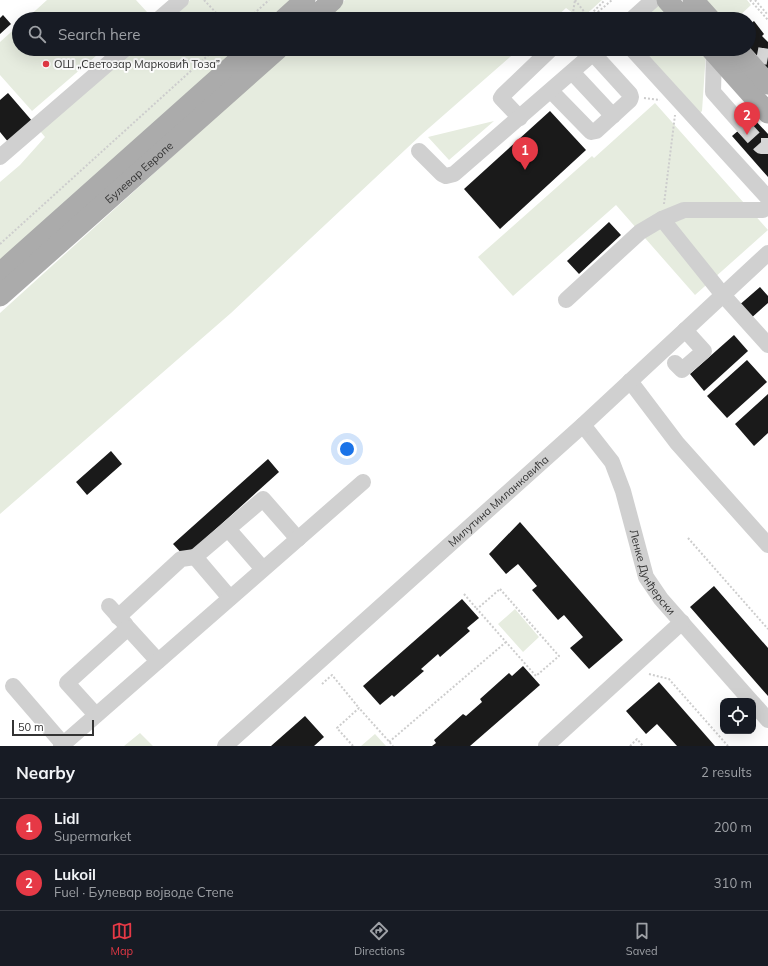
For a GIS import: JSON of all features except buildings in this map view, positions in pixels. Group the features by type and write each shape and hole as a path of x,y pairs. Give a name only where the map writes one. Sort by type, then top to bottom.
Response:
{"main road":[{"path":"292,12 305,0"},
{"path":"320,12 333,0"},
{"path":"667,0 678,12"},
{"path":"693,0 704,12"},
{"name":"Булевар Европе","path":"0,272 243,56"},
{"name":"Булевар Европе","path":"0,296 270,56"},
{"path":"717,56 768,113"},
{"path":"747,56 768,84"}],"street":[{"path":"167,12 181,0"},
{"path":"640,12 654,0"},
{"path":"0,157 117,56"},
{"path":"520,118 503,102 501,98 544,56"},
{"path":"419,151 438,171 446,176 450,176 459,171 551,91 587,56"},
{"path":"551,91 591,132 596,131 631,97 598,56"},
{"path":"638,56 765,204"},
{"path":"712,56 713,92 744,126"},
{"path":"572,72 613,116"},
{"path":"566,300 640,232 662,219 684,210 765,204"},
{"path":"662,219 723,295 768,344"},
{"name":"Милутина Миланковића","path":"225,746 583,425 768,253"},
{"path":"675,363 682,370 704,351 685,330"},
{"path":"630,382 677,443 768,545"},
{"name":"Ленке Дунђерски","path":"583,425 612,462 623,491 646,577 661,599 748,698"},
{"path":"13,686 62,745 364,482"},
{"path":"96,715 67,682 118,617 181,559 195,557 263,499 298,539"},
{"path":"228,529 263,569"},
{"path":"195,557 230,598"},
{"path":"118,617 158,661"},
{"path":"546,746 682,622"},
{"name":"Ленке Дунђерски","path":"756,706 768,720"}],"path":[{"path":"204,0 215,12"},
{"path":"256,12 269,0"},
{"path":"573,12 575,0 584,12"},
{"path":"595,12 605,0"},
{"path":"599,12 612,0"},
{"path":"750,0 768,20"},
{"path":"755,0 768,15"},
{"path":"0,244 206,56"},
{"path":"631,97 662,100"},
{"path":"662,219 675,115"},
{"path":"688,538 768,629"},
{"path":"464,594 477,609 536,676 559,656 500,589 477,609"},
{"path":"389,742 506,642"},
{"path":"649,674 669,679 728,746"},
{"path":"322,684 332,675 393,746"},
{"path":"353,746 336,728 359,708"},
{"path":"630,746 637,739 643,746"}],"shaded area":[{"path":"47,0 136,0 147,12 34,12"},
{"path":"190,0 294,0 281,12 176,12"},
{"path":"345,0 602,0 589,12 571,12 566,8 562,12 332,12"},
{"path":"657,0 669,12 644,12"},
{"path":"700,0 747,0 751,5 744,12 711,12"},
{"path":"12,31 12,56 96,56 32,111 0,75 0,42"},
{"path":"126,56 232,56 0,266 0,182 20,165 45,137 40,131"},
{"path":"283,56 511,56 421,135 231,313 0,514 0,313"},
{"path":"642,56 706,56 702,111 697,116"},
{"path":"655,103 768,230 695,295 616,205 513,296 478,257 592,156 594,158"},
{"path":"494,121 449,160 428,137"},
{"path":"515,609 539,637 523,652 498,624"},
{"path":"140,733 153,746 124,746"},
{"path":"375,734 386,746 361,746"}],"tunnel":[{"path":"757,55 768,57"},
{"path":"743,126 761,146 768,146"}],"place":[{"name":"ОШ „Светозар Марковић Тоза”","path":"46,64"},
{"name":"Lukoil","path":"747,135"},
{"name":"Lidl","path":"525,170"}]}
